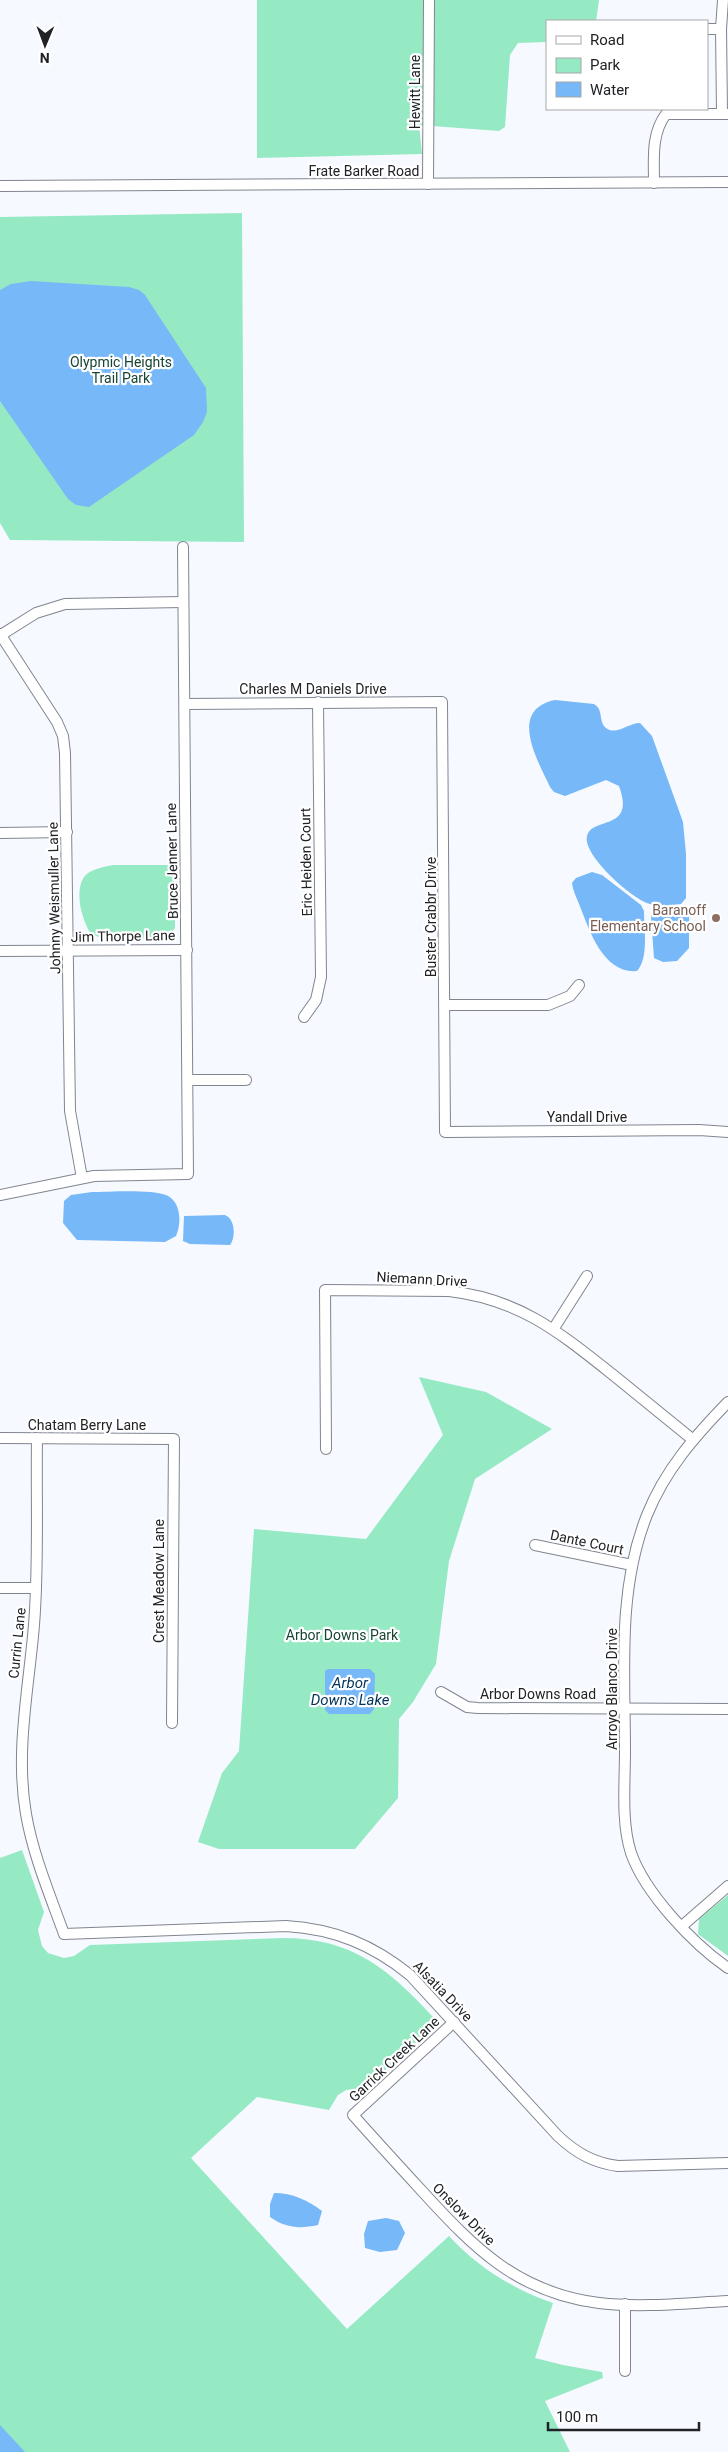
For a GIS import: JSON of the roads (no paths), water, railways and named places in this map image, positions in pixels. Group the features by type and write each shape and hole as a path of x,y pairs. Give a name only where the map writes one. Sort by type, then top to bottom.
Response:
{"street":[{"name":"Hewitt Lane","path":"428,184 429,0"},
{"path":"654,182 654,142 658,128 666,114 725,114 721,29 723,0"},
{"path":"708,29 721,29"},
{"name":"Frate Barker Road","path":"0,186 728,182"},
{"name":"Bruce Jenner Lane","path":"82,1178 106,1175 188,1174 189,1080 183,547"},
{"path":"0,634 36,613 65,604 184,602"},
{"name":"Johnny Weismuller Lane","path":"0,634 56,722 62,736 65,753 70,1111 82,1178"},
{"name":"Eric Heiden Court","path":"304,1017 316,1000 321,977 318,702"},
{"name":"Charles M Daniels Drive","path":"185,704 442,702"},
{"name":"Buster Crabbr Drive","path":"442,702 446,1005 445,1132"},
{"path":"0,833 67,832"},
{"name":"Jim Thorpe Lane","path":"0,951 187,950"},
{"path":"446,1005 548,1004 570,996 579,985"},
{"path":"189,1080 246,1080"},
{"name":"Yandall Drive","path":"445,1132 699,1130 728,1132"},
{"path":"0,1195 82,1178"},
{"path":"554,1328 587,1276"},
{"name":"Niemann Drive","path":"326,1449 325,1290 430,1290 467,1293 521,1311 554,1328 692,1439"},
{"name":"Arroyo Blanco Drive","path":"728,1402 692,1439 657,1494 642,1528 632,1565 626,1621 625,1708 625,1812 631,1852 648,1886 682,1926 710,1954 728,1968"},
{"name":"Chatam Berry Lane","path":"0,1438 174,1439"},
{"name":"Currin Lane","path":"37,1438 36,1588 24,1713 23,1790 26,1814 35,1851 64,1934"},
{"name":"Crest Meadow Lane","path":"172,1723 174,1439"},
{"name":"Dante Court","path":"535,1545 632,1565"},
{"path":"0,1588 36,1588"},
{"name":"Arbor Downs Road","path":"441,1692 467,1707 478,1708 728,1709"},
{"path":"682,1926 728,1886"},
{"name":"Alsatia Drive","path":"64,1934 286,1926 308,1927 355,1940 393,1961 410,1975 558,2136 580,2153 605,2164 618,2166 728,2163"},
{"name":"Garrick Creek Lane","path":"352,2115 454,2022"},
{"name":"Onslow Drive","path":"352,2115 456,2228 490,2259 527,2281 557,2294 600,2303 728,2301"},
{"path":"624,2371 625,2304"}],"water":[{"path":"31,281 129,287 139,290 145,295 206,388 207,412 194,435 89,507 76,505 68,499 0,401 0,290 11,284"},
{"path":"555,700 594,704 599,709 602,722 606,728 614,731 640,723 652,736 683,822 686,854 686,898 681,904 666,906 642,901 610,876 592,854 587,836 591,830 618,817 622,810 623,801 619,786 606,780 565,796 554,792 550,787 533,750 529,725 533,714 541,705"},
{"path":"592,872 602,875 641,905 644,911 644,951 641,965 637,971 625,970 607,959 589,929 574,893 572,883 576,878"},
{"path":"657,907 676,907 689,912 689,948 677,961 663,962 654,958 651,916 653,910"},
{"path":"140,1191 166,1195 175,1202 179,1213 179,1225 176,1236 165,1242 77,1240 63,1223 64,1201 71,1195 92,1192"},
{"path":"225,1215 231,1220 234,1228 230,1245 190,1244 183,1241 184,1216"},
{"name":"Arbor Downs Lake","path":"328,1669 370,1669 375,1674 374,1709 370,1714 329,1714 325,1710 325,1671"},
{"path":"274,2193 300,2198 322,2211 318,2225 293,2227 270,2217 270,2204"},
{"path":"386,2218 399,2221 405,2233 397,2250 380,2252 365,2248 364,2234 368,2221"},
{"path":"0,2425 25,2452 0,2452"}],"place":[{"name":"Baranoff Elementary School","path":"716,918"}],"park label":[{"name":"Olypmic Heights Trail Park","path":"121,370"},
{"name":"Arbor Downs Park","path":"342,1635"}]}
